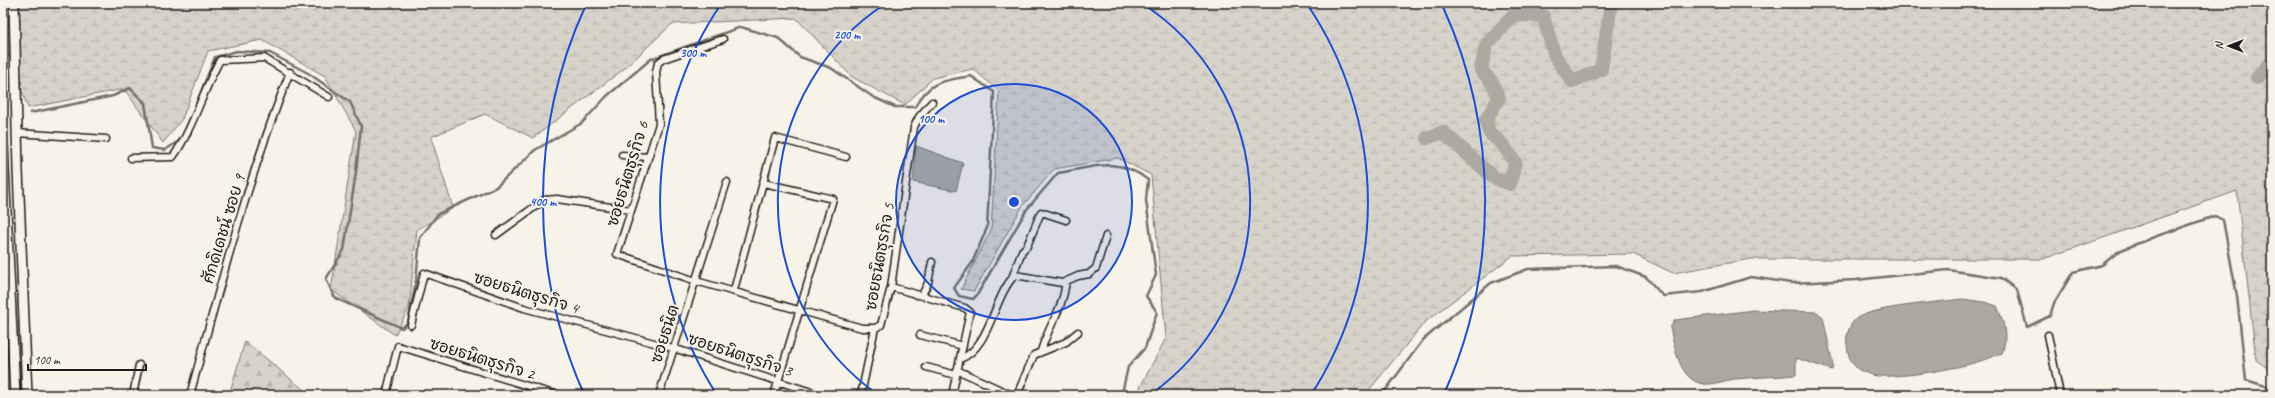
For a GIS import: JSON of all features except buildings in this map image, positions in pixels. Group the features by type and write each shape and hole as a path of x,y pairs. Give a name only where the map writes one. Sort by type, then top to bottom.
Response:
{"main road":[{"path":"14,3 17,133 27,395"},
{"path":"3,147 15,395"}],"street":[{"name":"ซอยธนิตธุรกิจ 6","path":"696,281 617,254 659,124 656,72 658,63 663,59 723,39"},
{"path":"131,158 173,157 187,138 211,76 220,60 264,58 290,72 329,97"},
{"name":"ศักดิเดชน์ ซอย 9","path":"190,395 233,240 271,119 290,72"},
{"name":"ซอยธนิตธุรกิจ 5","path":"696,281 734,290 862,328 875,328 881,325 890,288 914,127 919,117 932,102"},
{"path":"17,133 106,139"},
{"path":"734,290 775,138 846,157"},
{"path":"622,155 648,157"},
{"name":"ซอยธนิต","path":"658,395 727,182"},
{"path":"764,183 833,199 774,395"},
{"path":"496,235 544,200 557,199 631,210"},
{"path":"960,359 966,356 976,346 989,326 1002,292 1012,278 1022,251 1027,246 1041,212 1066,220"},
{"path":"1012,278 1019,275 1060,283 1066,282 1078,276 1089,274 1096,268 1106,236"},
{"path":"917,295 922,295 927,286 932,262"},
{"name":"ซอยธนิตธุรกิจ 4","path":"412,325 424,274 524,308 673,348"},
{"path":"1041,351 1045,338 1063,303 1066,282"},
{"path":"890,288 965,308 970,312 952,395"},
{"path":"861,395 875,328"},
{"path":"1017,395 1034,355 1066,342 1078,332"},
{"path":"920,335 963,346"},
{"path":"2048,335 2060,395"},
{"name":"ซอยธนิตธุรกิจ 2","path":"386,395 398,346 557,395"},
{"name":"ซอยธนิตธุรกิจ 3","path":"673,348 821,395"},
{"path":"133,395 139,365"},
{"path":"926,367 957,373 1012,395"},
{"path":"1022,386 1022,395"}],"green space":[{"path":"3,3 2272,3 2272,371 2256,360 2237,191 2043,259 1751,259 1673,273 1633,254 1512,256 1425,322 1365,395 1141,395 1137,393 1166,338 1151,175 1118,158 1054,169 1022,207 974,291 961,289 991,230 999,91 973,69 933,78 905,105 852,77 796,18 672,24 625,68 533,138 485,114 431,137 453,208 417,230 409,308 395,335 331,290 356,131 325,76 262,40 208,51 182,119 163,143 124,89 28,108 8,53 3,51"},
{"path":"245,341 310,395 229,395"}],"shaded area":[{"path":"916,146 963,163 956,191 913,182"},
{"path":"1962,299 1984,302 1997,306 2002,317 2005,335 2002,353 1959,367 1924,373 1891,376 1876,376 1868,374 1855,367 1851,361 1848,352 1847,334 1850,326 1857,318 1865,314 1891,308"},
{"path":"1753,310 1817,312 1823,317 1833,365 1832,370 1796,358 1796,375 1735,379 1708,384 1699,383 1692,380 1678,360 1670,328 1675,320"}],"waterway":[{"path":"1427,138 1443,132 1493,177 1510,184 1515,162 1503,145 1489,132 1486,120 1499,98 1492,82 1481,70 1486,45 1514,15 1543,16 1555,56 1572,81 1601,70 1611,3"},
{"path":"195,107 215,57 237,51 270,53 308,73 350,102 361,126 356,172 344,250 326,279 335,298 402,328 408,322 416,281 420,238 438,214 496,187 535,150 582,123 607,96 651,59 741,27 778,38 800,57 831,68 873,97 895,107 915,107 926,91 938,83 971,76 994,92 987,228 972,263 954,288 959,296 973,299 977,295 1027,209 1058,173 1105,165 1126,168 1148,180 1146,200 1156,275 1146,296 1157,312 1145,348 1128,367 1122,393 1124,395"},
{"path":"2257,78 2267,66 2272,64"},
{"path":"30,113 113,96 130,88 145,103 152,148 165,150 182,139"},
{"path":"1382,395 1423,340 1491,283 1528,269 1616,266 1646,277 1663,296 1702,292 1751,277 1791,283 1856,280 1948,270 2001,278 2017,290 2027,327 2050,316 2054,303 2073,272 2102,265 2119,251 2215,216 2223,220 2237,296 2246,380 2272,388"}]}
